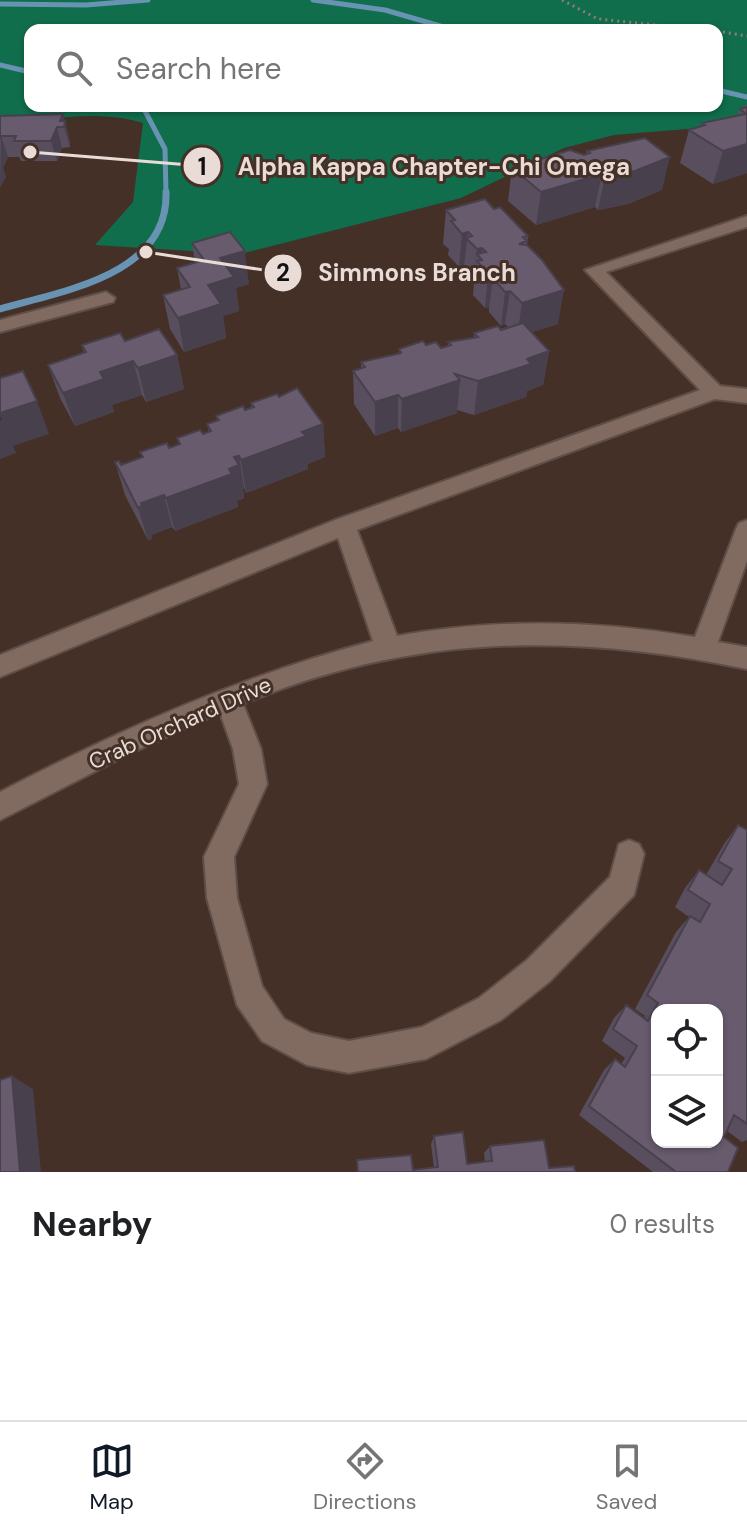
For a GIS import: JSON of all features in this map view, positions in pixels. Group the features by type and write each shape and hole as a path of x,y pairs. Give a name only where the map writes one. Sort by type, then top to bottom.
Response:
{"street":[{"path":"714,392 594,270 747,221"},
{"path":"0,326 106,298"},
{"path":"0,666 343,526 714,392 747,396"},
{"path":"343,526 354,545 389,650"},
{"path":"703,649 747,529"},
{"name":"Crab Orchard Drive","path":"0,807 227,697 317,666 437,640 506,633 640,639 747,658"},
{"path":"227,697 247,749 253,784 219,857 222,898 248,994 273,1030 307,1049 349,1057 426,1043 490,1009 538,971 623,885 629,854"}],"path":[{"path":"562,0 598,19 647,24"},
{"path":"723,32 747,36"}],"green space":[{"path":"0,0 747,0 747,124 614,135 564,148 461,198 240,254 95,245 133,202 143,123 90,116 0,127"}],"building":[{"path":"747,107 747,144 723,151 689,130 705,125 702,123 746,114 740,109"},
{"path":"63,114 60,121 65,121 64,127 57,127 51,141 14,141 16,136 1,136 0,139 0,116"},
{"path":"645,138 670,157 635,171 602,174 541,192 512,168 570,150 584,155 590,153 587,151"},
{"path":"485,199 494,209 500,207 528,236 523,237 527,241 519,244 527,245 542,260 564,290 522,303 510,291 505,292 493,278 497,277 494,273 488,274 477,261 482,260 477,254 486,252 482,248 477,249 466,238 472,236 468,232 462,234 446,210"},
{"path":"230,232 245,251 220,258 234,277 208,285 221,304 178,318 163,295 190,287 177,268 204,260 192,243"},
{"path":"523,323 549,351 527,359 531,364 478,381 455,374 460,380 402,399 398,395 375,402 353,371 365,367 361,362 401,353 399,349 423,341 426,345 436,342 441,348 451,345 448,342 478,337 474,333 498,326 501,330"},
{"path":"159,329 177,355 138,368 133,361 100,372 104,379 63,393 48,365 86,352 82,345 120,333 125,341"},
{"path":"23,371 37,401 0,413 0,378"},
{"path":"297,388 323,424 302,432 306,436 241,460 239,456 234,457 239,465 229,469 232,474 166,498 164,495 141,503 142,506 138,508 115,462 119,461 121,465 143,457 140,452 167,443 169,448 180,444 177,438 200,430 203,434 211,431 207,424 219,420 216,416 243,406 245,410 254,407 251,403 277,394 279,397"},
{"path":"738,825 747,830 747,1124 734,1115 724,1137 738,1148 728,1172 676,1172 589,1106 615,1059 625,1067 637,1046 613,1029 626,1005 648,1021 651,1016 651,1148 723,1148 723,1004 657,1004 647,995 690,916 700,922 710,904 688,890 699,870 722,885 732,869 718,861"},
{"path":"12,1076 20,1172 0,1172 0,1080"},
{"path":"463,1132 467,1164 492,1161 490,1146 544,1140 549,1168 574,1166 575,1172 358,1172 357,1160 411,1155 413,1170 438,1167 434,1136"}],"waterway":[{"path":"0,4 86,5 148,0"},
{"path":"313,0 385,10 433,24"},
{"path":"0,65 24,71"},
{"path":"723,91 747,97"},
{"path":"146,112 165,149 166,192"},
{"path":"0,309 81,286 131,261 150,243 162,220 166,192"}],"place":[{"name":"Alpha Kappa Chapter-Chi Omega","path":"30,152"},
{"name":"Simmons Branch","path":"146,252"}]}
